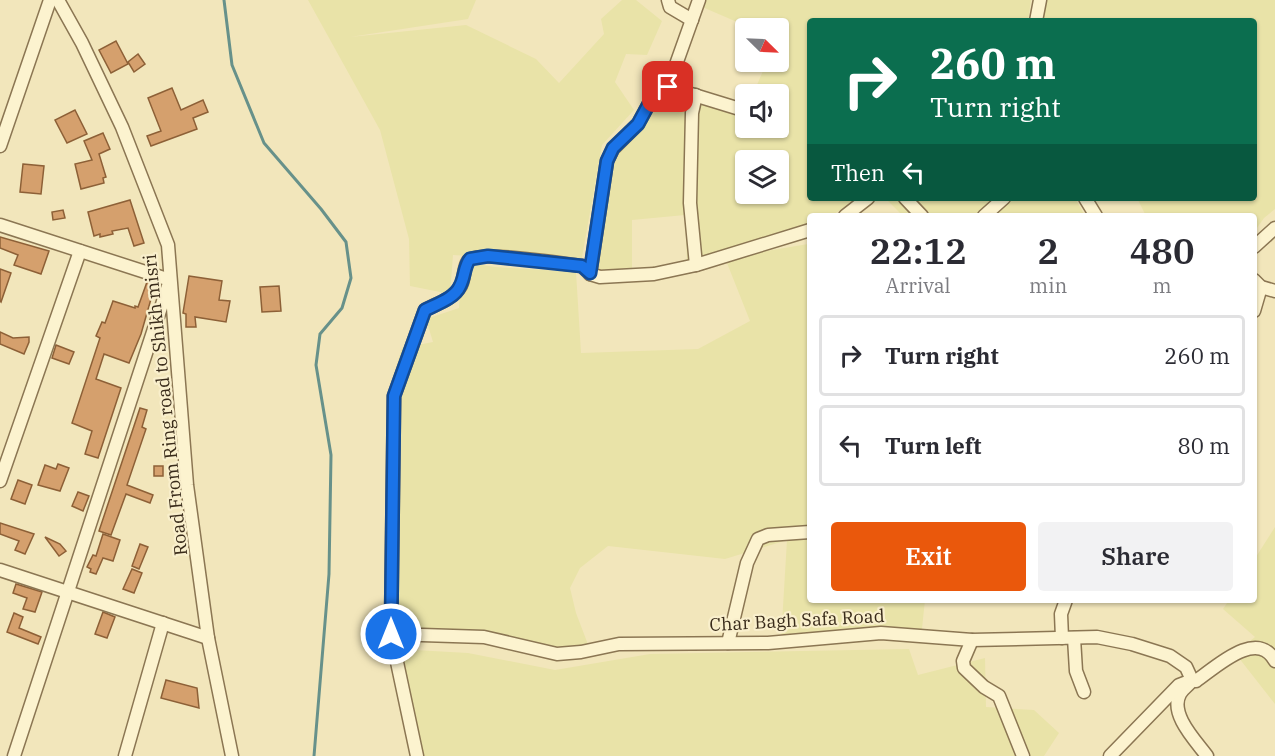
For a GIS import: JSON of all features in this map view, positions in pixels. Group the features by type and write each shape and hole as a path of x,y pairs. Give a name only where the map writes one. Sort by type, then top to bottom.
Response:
{"street":[{"path":"0,146 50,0"},
{"name":"Road From Ring road to Shikh misri","path":"58,0 82,43 122,127 168,245 187,485 208,638 232,756"},
{"path":"668,0 670,7 692,20"},
{"path":"590,273 607,161 613,148 638,124 651,100 662,94 668,87 699,0"},
{"path":"1037,18 1040,0"},
{"path":"668,87 735,107"},
{"path":"696,95 692,113 690,203 696,265"},
{"path":"849,213 864,201"},
{"path":"907,201 919,213"},
{"path":"987,213 1001,201"},
{"path":"0,225 170,280 14,756"},
{"path":"1257,244 1275,228"},
{"path":"417,756 391,634 394,396 425,310 450,297 460,287 467,262 470,259 488,256 582,266 590,273 600,277 654,274 696,265 807,232"},
{"path":"0,481 80,251"},
{"path":"1258,284 1275,291"},
{"path":"728,643 747,563 758,538 768,535 807,532"},
{"path":"0,570 208,638"},
{"path":"1065,603 1061,614 1084,692"},
{"path":"124,756 163,623"},
{"name":"Char Bagh Safa Road","path":"391,634 484,637 557,654 581,652 619,644 768,643 881,633 972,640 1098,637 1132,644 1170,656 1186,667 1191,680"},
{"path":"972,640 963,661 964,668 984,687 999,696 1023,756"},
{"path":"1110,756 1179,686 1191,680 1196,681 1242,649 1260,648 1271,653 1275,661"},
{"path":"1191,680 1180,692 1176,704 1181,719 1207,756"}],"shaded area":[{"path":"308,0 476,0 468,19 350,37 466,25 536,59 559,83 604,34 601,19 622,0 636,0 662,21 647,55 626,54 615,82 634,110 602,145 581,263 453,255 450,294 410,286 409,239 380,130"},
{"path":"694,0 1031,0 1028,18 807,18 807,201 854,201 836,213 807,213 807,231 687,261 685,215 632,220 632,275 585,278 590,225 607,157 672,83 735,106 735,138 789,138 789,84 757,84 763,72 789,72 789,18 735,18 735,21 693,3"},
{"path":"1037,0 1275,0 1275,209 1257,228 1257,213 1144,213 1138,201 1257,201 1257,18 1034,18"},
{"path":"888,201 1077,201 1083,213 900,213"},
{"path":"807,244 807,603 925,603 921,638 781,640 787,540 725,559 608,546 580,568 570,588 576,613 589,647 558,655 476,637 392,630 387,397 402,348 433,342 426,319 459,308 462,262 495,267 576,272 581,353 698,349 750,321 725,258"},
{"path":"1275,527 1275,704 1235,653 1255,637 1223,609 1227,603 1257,603 1257,555"},
{"path":"397,649 468,653 555,670 650,654 909,649 918,675 985,658 986,707 1034,710 1059,733 1044,756 413,756"}],"building":[{"path":"116,41 128,64 111,73 99,50"},
{"path":"138,54 145,64 134,72 128,62"},
{"path":"172,88 181,110 203,100 208,112 193,118 197,129 151,146 147,136 161,131 148,98"},
{"path":"75,110 87,134 67,143 55,120"},
{"path":"103,133 110,149 99,154 106,177 103,178 104,183 81,189 75,164 92,160 84,141"},
{"path":"23,164 44,166 41,194 20,192"},
{"path":"130,200 144,243 134,246 128,228 112,231 113,234 94,236 88,212"},
{"path":"63,210 65,218 53,220 52,212"},
{"path":"0,237 49,251 41,274 14,265 18,255 0,248"},
{"path":"0,269 11,273 1,302 0,301"},
{"path":"189,276 222,281 219,300 230,301 226,322 195,317 196,327 186,327 186,314 183,313"},
{"path":"147,282 155,285 141,334 129,363 104,354 96,379 121,388 98,458 85,454 92,431 72,423 100,338 96,336 102,322 105,323 113,301 138,307"},
{"path":"279,286 281,311 262,312 260,287"},
{"path":"0,332 13,338 29,337 24,354 0,344"},
{"path":"56,345 74,352 69,364 52,358"},
{"path":"140,408 147,410 142,427 146,429 127,485 153,495 150,503 126,494 111,535 99,531"},
{"path":"58,464 69,468 60,491 38,485 45,465 56,469"},
{"path":"154,466 163,466 163,476 154,476"},
{"path":"18,480 32,485 25,504 11,499"},
{"path":"78,492 89,496 83,511 72,506"},
{"path":"0,523 34,534 25,554 15,550 19,541 0,534"},
{"path":"103,534 120,540 113,561 103,558 96,574 90,572 91,569 87,567 93,555 96,556"},
{"path":"45,537 60,544 66,551 59,556"},
{"path":"140,544 148,547 139,569 132,566"},
{"path":"132,569 142,573 134,593 123,589"},
{"path":"16,584 42,592 35,612 23,609 27,598 13,593"},
{"path":"103,612 115,617 107,638 95,634"},
{"path":"14,613 23,617 19,628 41,637 38,644 7,632"},
{"path":"166,680 197,688 199,708 161,698"}],"waterway":[{"path":"224,0 232,65 264,143 346,242 351,278 342,308 320,334 316,365 331,455 329,574 314,756"}],"route":[{"path":"391,634 394,396 425,310 450,297 460,287 467,262 470,259 488,256 582,266 590,273 607,161 613,148 638,124 651,100 662,94 668,87"}]}
